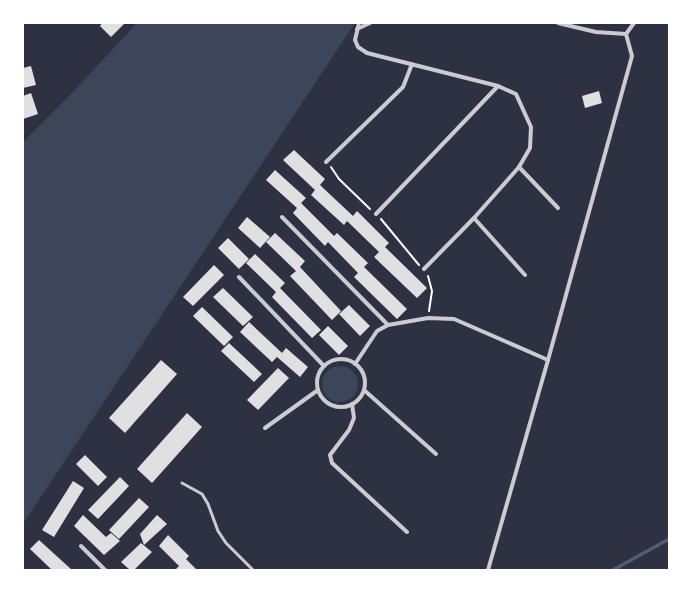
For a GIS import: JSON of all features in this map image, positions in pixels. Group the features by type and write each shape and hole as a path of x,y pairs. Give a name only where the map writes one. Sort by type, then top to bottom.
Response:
{"street":[{"path":"359,23 354,40 358,47 367,53 498,86 516,94 531,127 530,148 520,167 474,218 424,269"},
{"path":"357,29 370,23"},
{"path":"558,23 596,32 626,34"},
{"path":"626,34 634,23"},
{"path":"488,570 632,56 626,34"},
{"path":"326,162 403,86 412,64"},
{"path":"376,214 498,86"},
{"path":"520,167 558,208"},
{"path":"282,217 388,324"},
{"path":"474,218 525,275"},
{"path":"239,277 324,366"},
{"path":"355,364 377,330 388,324 428,318 454,319 548,360"},
{"path":"339,359 348,360 355,364 360,369 365,383 361,396 352,404 342,407 332,406 323,399 318,390 317,377 324,366 331,361 339,359"},
{"path":"265,428 318,390"},
{"path":"364,390 436,454"},
{"path":"352,404 354,418 349,430 330,455 332,463 407,532"},
{"path":"81,546 105,570"}],"lane":[{"path":"182,483 202,494 208,504 218,531 226,543 253,570"}],"path":[{"path":"326,162 339,179 376,214 429,276 432,291 428,318"}],"shaded area":[{"path":"137,23 355,23 23,524 23,142 69,96"},
{"path":"344,366 353,371 357,377 357,391 353,397 344,402 336,402 327,397 323,391 322,380 327,371 333,367"}],"building":[{"path":"102,23 125,23 111,37 100,26"},
{"path":"31,66 36,85 23,88 23,68"},
{"path":"599,91 602,103 585,108 582,96"},
{"path":"31,93 38,114 23,119 23,96"},
{"path":"294,150 325,179 320,185 353,216 357,211 389,243 385,247 427,288 417,298 374,257 379,252 347,221 344,225 311,195 315,190 283,160"},
{"path":"275,170 306,198 301,203 334,236 337,233 368,263 364,267 407,309 397,319 354,277 358,273 328,242 325,246 293,213 297,208 266,180"},
{"path":"247,217 270,237 260,248 238,228"},
{"path":"275,233 305,261 300,267 341,311 332,320 290,276 296,271 266,242"},
{"path":"228,238 249,259 239,269 218,248"},
{"path":"255,254 285,283 280,288 321,330 312,338 272,297 276,292 246,263"},
{"path":"214,265 224,275 193,306 183,297"},
{"path":"223,288 253,317 243,326 213,297"},
{"path":"349,305 370,326 360,336 339,314"},
{"path":"202,307 233,337 224,346 193,316"},
{"path":"249,322 282,353 286,348 308,367 300,377 277,357 272,362 240,332"},
{"path":"328,326 348,346 339,355 319,335"},
{"path":"229,343 262,374 254,382 221,351"},
{"path":"161,360 177,374 125,433 109,418"},
{"path":"278,368 289,378 258,410 247,400"},
{"path":"187,413 202,427 152,483 137,469"},
{"path":"85,455 107,477 98,486 76,464"},
{"path":"120,477 129,486 98,519 88,510"},
{"path":"73,481 84,488 54,537 42,530"},
{"path":"139,498 149,507 119,539 109,530"},
{"path":"83,515 106,537 111,533 120,541 104,555 74,526"},
{"path":"157,515 167,524 144,545 140,534"},
{"path":"168,535 189,556 186,559 197,570 176,569 179,566 159,546"},
{"path":"39,540 72,570 52,570 30,549"},
{"path":"141,543 152,552 134,570 130,570 121,562"}],"waterway":[{"path":"613,570 669,539"}]}
